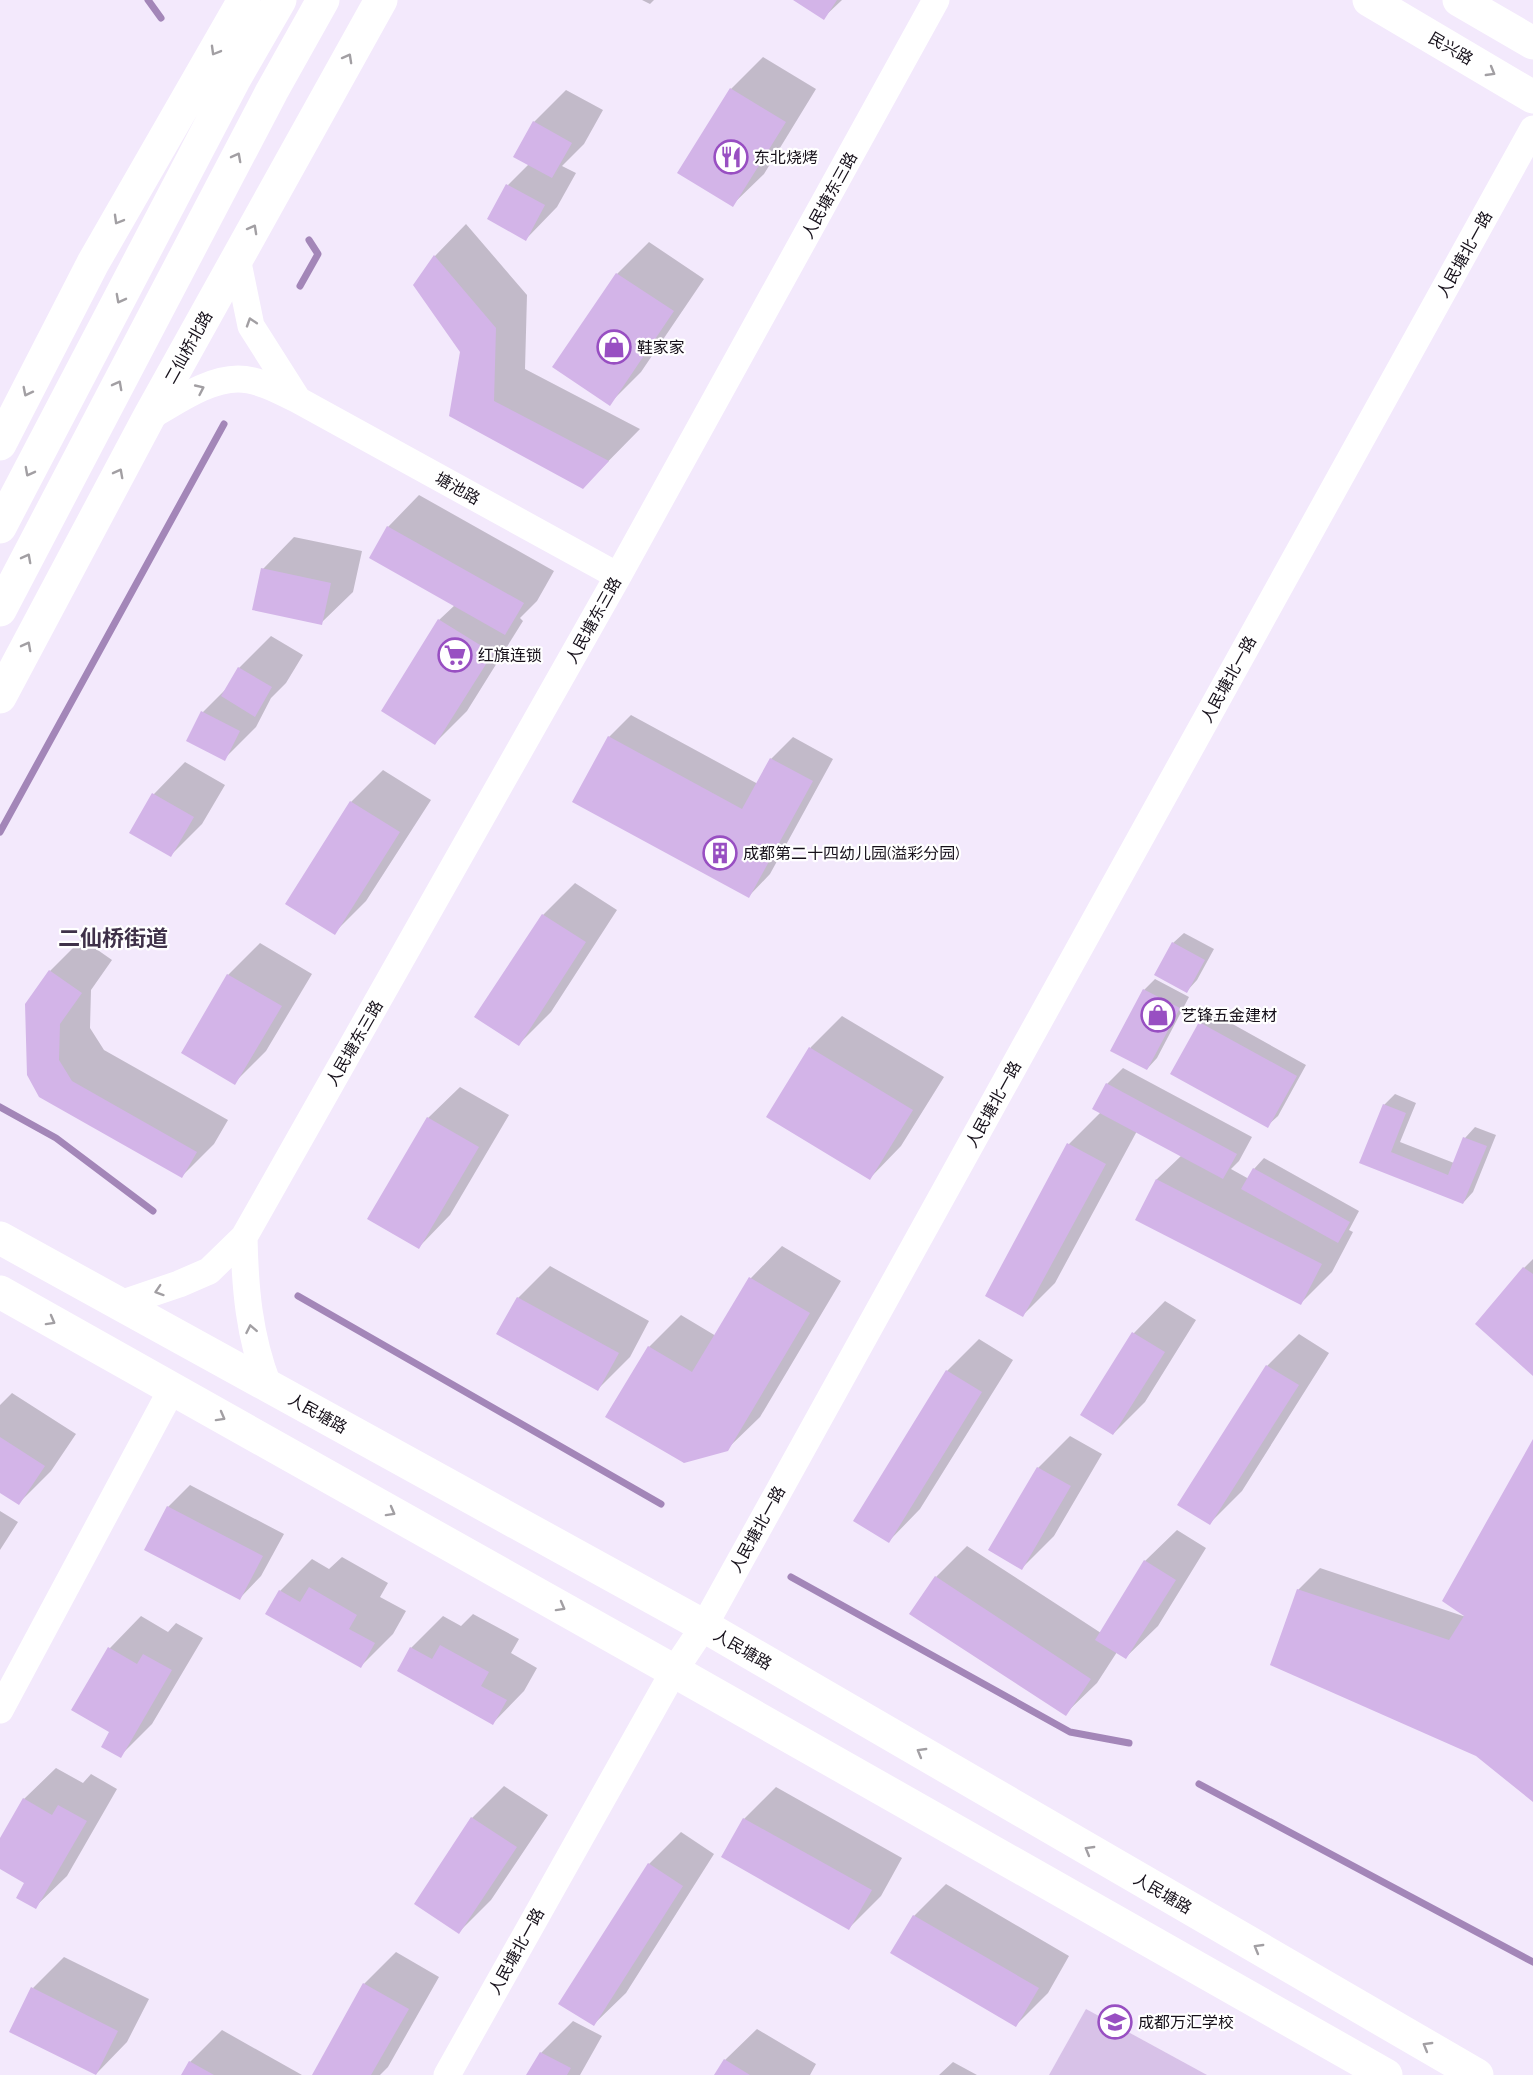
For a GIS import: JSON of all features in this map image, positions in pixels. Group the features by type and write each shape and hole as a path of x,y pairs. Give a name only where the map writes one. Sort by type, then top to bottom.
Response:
{"main road":[{"path":"0,444 93,263 244,0"},
{"path":"0,527 234,80 280,0"},
{"path":"0,610 272,91 323,0"},
{"name":"二仙桥北路","path":"0,697 149,417 381,0"},
{"name":"民兴路","path":"1369,0 1533,97"},
{"path":"1459,0 1533,43"},
{"name":"人民塘路","path":"0,1238 704,1626 1477,2075"},
{"path":"0,1292 1386,2075"}],"street":[{"name":"人民塘东三路","path":"120,1304 209,1271 244,1237 618,576 936,0"},
{"name":"人民塘北一路","path":"447,2075 674,1671 704,1626 1533,129"},
{"path":"237,258 251,326 298,400"},
{"name":"塘池路","path":"149,417 205,386 238,379 267,386 298,400 618,576"},
{"path":"244,1237 245,1284 250,1325 257,1358 268,1384"},
{"path":"0,1710 172,1389"}],"shaded area":[{"path":"1086,2009 1207,2075 1049,2075"}],"building":[{"path":"793,0 837,0 824,20"},
{"path":"730,88 786,122 733,207 677,173"},
{"path":"533,121 572,143 552,178 513,157"},
{"path":"506,184 545,205 526,241 487,219"},
{"path":"434,255 496,328 494,401 609,461 583,489 449,416 460,352 413,285"},
{"path":"616,273 674,311 610,406 552,367"},
{"path":"387,526 524,603 505,635 369,558"},
{"path":"261,568 331,583 322,625 252,610"},
{"path":"438,619 493,653 435,745 381,711"},
{"path":"238,667 272,687 255,717 221,696"},
{"path":"201,711 240,731 225,761 186,741"},
{"name":"成都第二十四幼儿园(溢彩分园)","path":"608,736 742,809 770,758 813,781 749,898 572,802"},
{"path":"152,793 194,817 171,857 129,833"},
{"path":"350,801 400,832 335,935 285,904"},
{"path":"542,914 586,942 519,1046 474,1017"},
{"path":"1172,942 1205,960 1187,993 1154,975"},
{"path":"49,970 82,993 60,1024 59,1060 72,1081 197,1152 182,1178 39,1097 27,1075 25,1004"},
{"path":"227,974 282,1006 235,1085 181,1053"},
{"path":"1143,989 1180,1008 1147,1070 1110,1051"},
{"path":"1199,1022 1297,1076 1268,1128 1170,1074"},
{"path":"809,1047 913,1110 870,1180 766,1117"},
{"path":"1106,1083 1237,1154 1223,1179 1092,1109"},
{"path":"1383,1104 1406,1113 1391,1152 1448,1175 1463,1137 1487,1146 1463,1204 1359,1163"},
{"path":"427,1117 479,1147 419,1249 367,1219"},
{"path":"1067,1143 1106,1164 1023,1317 985,1296"},
{"path":"1253,1168 1350,1222 1338,1243 1241,1189"},
{"path":"1156,1179 1322,1264 1301,1305 1135,1220"},
{"path":"1523,1267 1533,1274 1533,1376 1475,1324"},
{"path":"749,1277 810,1313 728,1451 684,1463 605,1417 648,1346 692,1372"},
{"path":"517,1297 619,1353 598,1391 496,1334"},
{"path":"1132,1332 1165,1352 1113,1435 1080,1415"},
{"path":"1266,1365 1299,1385 1210,1525 1177,1505"},
{"path":"946,1370 982,1392 889,1543 853,1521"},
{"path":"0,1437 45,1466 19,1505 0,1493"},
{"path":"1533,1439 1533,1802 1476,1756 1270,1665 1297,1589 1449,1640 1464,1616 1442,1601"},
{"path":"1037,1467 1071,1486 1022,1570 988,1550"},
{"path":"167,1506 263,1556 240,1600 144,1550"},
{"path":"1144,1560 1176,1580 1126,1659 1095,1640"},
{"path":"935,1576 1091,1679 1066,1716 909,1614"},
{"path":"309,1587 357,1615 349,1629 375,1643 361,1668 265,1614 279,1590 300,1602"},
{"path":"440,1645 489,1672 481,1686 507,1700 493,1725 397,1671 410,1647 432,1659"},
{"path":"108,1647 137,1664 143,1654 172,1670 121,1758 101,1747 109,1732 71,1710"},
{"path":"23,1798 52,1815 58,1805 87,1821 36,1909 16,1898 24,1883 0,1869 0,1838"},
{"path":"471,1817 517,1847 459,1934 414,1904"},
{"path":"743,1818 872,1890 849,1930 721,1857"},
{"path":"648,1863 683,1886 594,2026 558,2004"},
{"path":"913,1915 1039,1988 1016,2027 890,1953"},
{"path":"363,1983 409,2009 371,2075 312,2075"},
{"path":"31,1987 118,2031 96,2075 9,2032"},
{"path":"540,2052 571,2068 567,2075 526,2075"},
{"path":"724,2059 750,2075 714,2075"},
{"path":"189,2061 214,2075 181,2075"}],"waterway":[{"path":"148,0 161,18"},
{"path":"300,286 318,254 309,240"},
{"path":"0,832 224,424"},
{"path":"0,1107 56,1138 153,1211"},
{"path":"298,1296 661,1504"},
{"path":"791,1577 1070,1732 1129,1743"},
{"path":"1199,1784 1533,1962"}],"place":[{"name":"东北烧烤","path":"731,157"},
{"name":"鞋家家","path":"614,347"},
{"name":"红旗连锁","path":"455,655"},
{"name":"成都第二十四幼儿园(溢彩分园)","path":"720,853"},
{"name":"艺锋五金建材","path":"1158,1015"},
{"name":"成都万汇学校","path":"1115,2022"}],"district":[{"name":"二仙桥街道","path":"113,938"}]}
